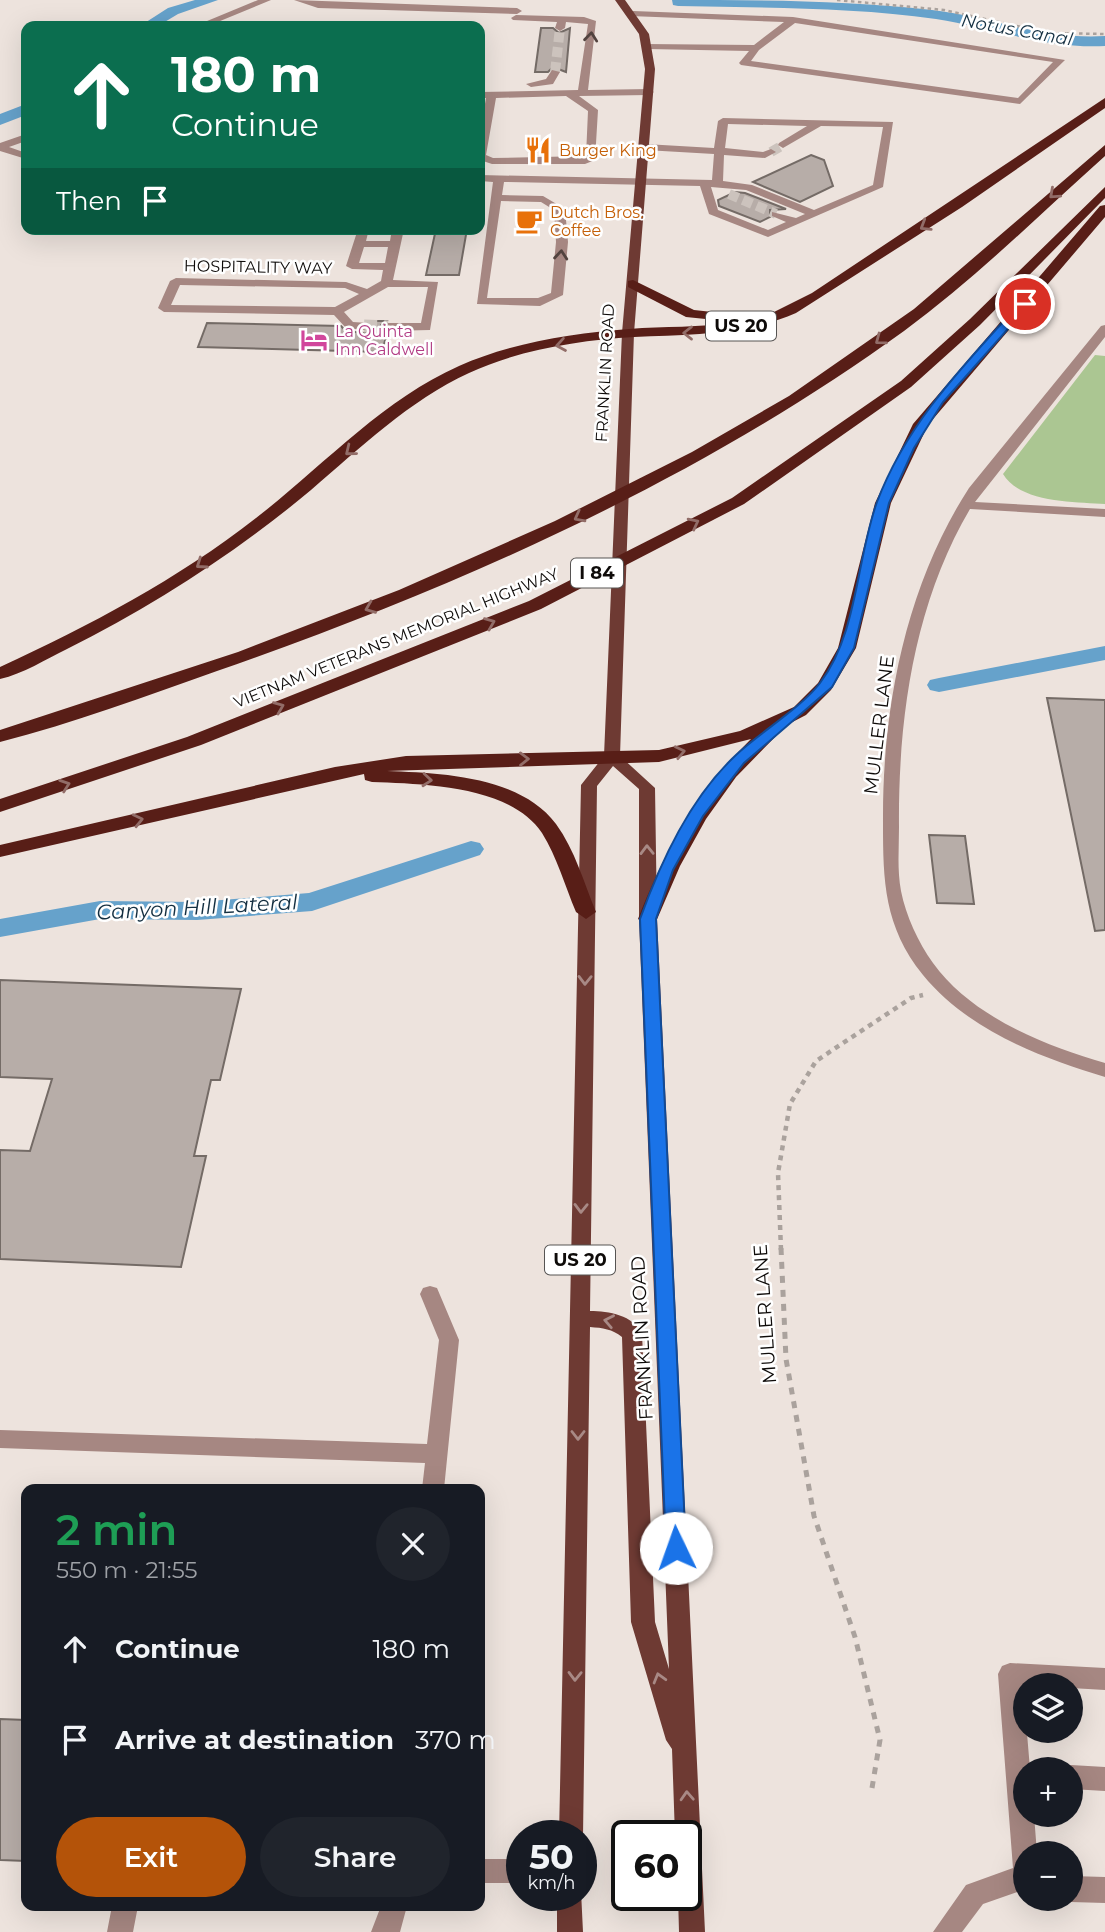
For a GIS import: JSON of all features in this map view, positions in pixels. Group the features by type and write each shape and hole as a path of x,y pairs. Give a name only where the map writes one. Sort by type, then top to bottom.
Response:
{"highway":[{"name":"US 20","path":"628,333 704,333 762,321 798,309 983,189 1105,102"},
{"name":"VIETNAM VETERANS MEMORIAL HIGHWAY","path":"0,736 274,647 402,596 564,524 723,442 791,401 958,281 1105,149"},
{"name":"VIETNAM VETERANS MEMORIAL HIGHWAY","path":"0,806 194,741 535,604 738,501 906,384 975,322 1105,191"},
{"path":"0,851 335,774 407,762 659,756 746,736 800,711 825,687 847,648 883,503 921,424 1105,209"},
{"path":"632,284 691,314 733,318 777,307 842,279"},
{"path":"0,674 63,646 170,585 257,525 452,374 499,358 628,333"},
{"path":"648,919 666,870 697,814 738,760 779,723"},
{"path":"335,774 477,787 512,799 547,825 586,912"}],"main road":[{"name":"FRANKLIN ROAD","path":"629,7 648,46 649,92 628,333 612,757 647,788 648,919 692,1932"},
{"name":"US 20","path":"571,1820 589,785 612,757"},
{"path":"579,1319 606,1319 623,1324 632,1335 643,1622 685,1767"},
{"path":"570,1911 570,1932"}],"street":[{"path":"213,21 266,0"},
{"path":"299,0 318,5 517,15 561,24 584,20 593,23 583,91"},
{"path":"629,7 793,20 1060,60 1020,101 744,63 756,48 793,20"},
{"path":"648,46 756,48"},
{"path":"507,82 550,82 555,72"},
{"path":"485,95 583,91 649,92"},
{"path":"485,160 577,163 591,158 593,110 566,92"},
{"path":"485,129 492,95"},
{"path":"723,121 889,124 878,187 768,234 713,212 711,183 719,151 723,121"},
{"path":"783,145 820,122"},
{"path":"0,148 21,139"},
{"path":"645,147 765,155 771,152"},
{"path":"0,148 21,154"},
{"path":"485,178 711,183 748,187 814,214"},
{"path":"496,198 543,199 557,205 562,242 557,295 541,302 481,302 496,198 499,179"},
{"path":"711,183 729,194"},
{"path":"776,214 795,222"},
{"path":"362,235 352,266 389,267"},
{"path":"386,282 396,235"},
{"path":"359,244 394,244"},
{"name":"HOSPITALITY WAY","path":"337,311 164,308 176,281 346,285 369,293"},
{"path":"364,326 350,325 337,311 386,282 434,284 426,327 388,327"},
{"name":"MULLER LANE","path":"1105,329 964,505 939,555 905,661 890,783 893,895 914,947 947,989 1005,1032 1062,1058 1105,1070"},
{"path":"964,505 1105,513"},
{"path":"430,1294 449,1340 434,1484"},
{"path":"0,1438 437,1454"},
{"path":"1020,1757 1010,1674 1105,1679"},
{"path":"1083,1778 1105,1779"},
{"path":"485,1871 506,1871"},
{"path":"946,1932 975,1894 1013,1881"},
{"path":"1083,1889 1105,1890"},
{"path":"120,1932 124,1911"}],"path":[{"path":"836,0 944,10 1049,33 1105,34"},
{"name":"MULLER LANE","path":"871,1794 880,1740 855,1637 814,1516 786,1359 778,1173 790,1104 816,1061 911,998 947,989"}],"green space":[{"path":"1095,355 1105,356 1105,504 1049,499 1022,491 1011,484 1003,474"}],"building":[{"path":"541,28 553,28 559,33 570,28 566,72 553,67 548,72 535,72"},
{"path":"811,155 824,160 833,186 800,202 753,182"},
{"path":"735,192 745,193 786,209 770,210 770,217 760,222 719,206 718,200"},
{"path":"435,235 466,235 459,275 426,275"},
{"name":"La Quinta Inn Caldwell","path":"369,321 386,321 380,326 387,333 382,352 198,347 207,323 341,326 346,331 364,333 373,327"},
{"path":"1047,698 1105,700 1105,930 1095,931"},
{"path":"929,835 965,836 974,904 937,903"},
{"path":"0,980 241,989 220,1080 211,1080 194,1156 206,1156 181,1267 0,1259 0,1150 30,1151 52,1079 0,1077"},
{"path":"0,1719 21,1720 21,1861 0,1860"}],"waterway":[{"name":"Notus Canal","path":"156,21 173,11 211,0"},
{"name":"Notus Canal","path":"678,2 807,5 904,11 957,19 1041,38 1105,41"},
{"name":"Notus Canal","path":"0,120 21,111"},
{"name":"Canyon Hill Lateral","path":"939,685 1105,653"},
{"name":"Canyon Hill Lateral","path":"0,928 100,910 197,911 279,907 312,902 471,849"}],"tunnel":[{"path":"555,72 560,28"},
{"path":"771,152 783,145"},
{"path":"729,194 776,214"},
{"path":"364,326 388,327"}],"place":[{"name":"Burger King","path":"538,150"},
{"name":"Dutch Bros. Coffee","path":"529,221"},
{"name":"La Quinta Inn Caldwell","path":"314,340"}],"route":[{"path":"676,1548 648,919 666,870 697,814 738,760 779,723 800,711 825,687 847,648 878,518 908,448 921,424 939,400 1025,304"}]}
